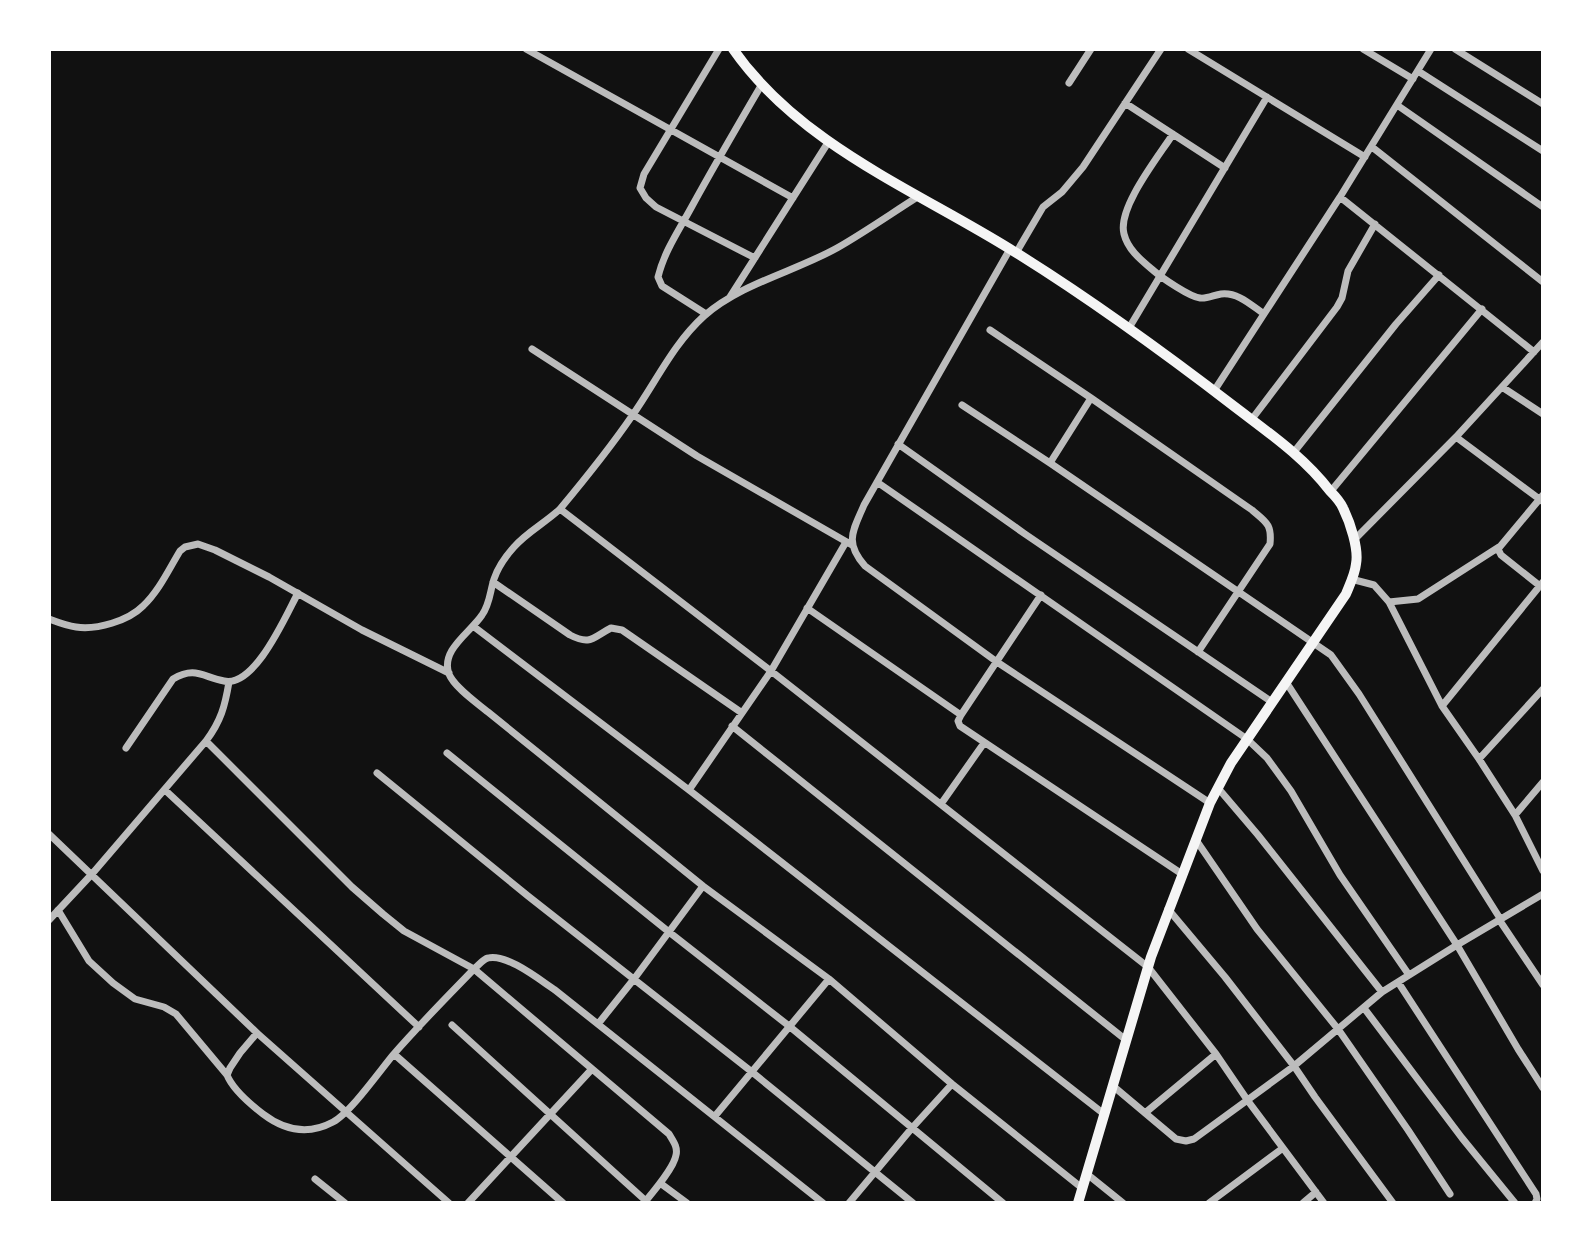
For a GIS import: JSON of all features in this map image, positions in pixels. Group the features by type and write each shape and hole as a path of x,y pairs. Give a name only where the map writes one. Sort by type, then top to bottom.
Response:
{"main road":[{"path":"733,49 786,109 829,141 1066,284 1294,452 1342,506 1354,540 1357,563 1346,594 1247,739 1210,803 1168,909 1078,1203"}],"street":[{"path":"526,49 793,198"},
{"path":"719,49 643,174 640,188 656,207 755,258"},
{"path":"1069,83 1091,49"},
{"path":"689,790 771,671 849,543 864,505 898,444 1013,251 1043,207 1072,182 1161,49"},
{"path":"1188,49 1365,157"},
{"path":"1363,49 1413,79"},
{"path":"1214,391 1372,147 1431,49"},
{"path":"1455,49 1543,104"},
{"path":"1418,71 1543,151"},
{"path":"706,314 662,286 658,276 661,264 762,84"},
{"path":"1129,328 1267,97"},
{"path":"1125,103 1225,168"},
{"path":"1397,105 1543,207"},
{"path":"1173,134 1137,190 1122,224 1131,250 1160,276 1200,299 1232,294 1264,314"},
{"path":"729,299 829,141"},
{"path":"1372,147 1543,282"},
{"path":"919,196 837,247 759,283 706,314 678,344 633,415 560,509 522,537 504,560 493,582 488,605 451,653 449,673 455,683 488,712 703,886 829,979 952,1084 1083,1188"},
{"path":"1340,197 1534,352"},
{"path":"1252,419 1337,307 1342,298 1348,271 1375,224"},
{"path":"1294,452 1396,324 1439,275"},
{"path":"1331,491 1482,309"},
{"path":"990,330 1252,510 1271,531 1270,544 1198,652"},
{"path":"1354,540 1456,437 1543,342"},
{"path":"532,349 697,456 849,543 865,566 997,662 1210,803"},
{"path":"1502,387 1543,414"},
{"path":"1050,463 1091,398"},
{"path":"962,405 1336,660 1543,985"},
{"path":"1389,602 1418,598 1499,547 1542,498 1456,437"},
{"path":"898,444 1272,702"},
{"path":"877,482 1247,739 1267,758 1291,791 1340,875 1409,975"},
{"path":"560,509 1149,967 1324,1203"},
{"path":"49,619 76,627 92,627 121,620 142,607 151,597 180,551 198,544 269,577 362,630 449,673"},
{"path":"1442,706 1541,584 1501,555 1499,547"},
{"path":"1351,579 1374,585 1389,602 1442,706 1515,815 1543,871"},
{"path":"493,582 581,641 589,641 611,628 622,630 742,713"},
{"path":"126,748 173,678 184,672 195,672 229,682 254,668 270,648 298,593"},
{"path":"1041,595 961,715 958,721 960,726 1182,874"},
{"path":"807,608 961,715"},
{"path":"473,626 689,790 1104,1114"},
{"path":"49,920 206,741 221,717 229,682"},
{"path":"1286,682 1457,945 1543,1088"},
{"path":"1479,759 1543,689"},
{"path":"732,726 1126,1040"},
{"path":"206,741 372,905 404,931 474,969 669,1134 676,1146 677,1156 645,1202 452,1024"},
{"path":"941,804 984,743"},
{"path":"447,753 789,1026 1003,1203"},
{"path":"377,773 913,1203"},
{"path":"1515,815 1543,782"},
{"path":"1218,788 1382,992"},
{"path":"165,790 419,1027"},
{"path":"49,834 257,1033 449,1203"},
{"path":"1196,840 1257,929 1338,1029 1450,1194"},
{"path":"598,1024 703,886"},
{"path":"1113,1086 1176,1139 1194,1139 1294,1066 1382,992 1543,894"},
{"path":"1168,909 1294,1066 1393,1203"},
{"path":"58,910 89,961 113,984 135,999 164,1007 176,1014 226,1075 229,1083 261,1112 286,1128 314,1128 333,1122 346,1112 394,1054 474,969 487,958 499,958 555,990 823,1203"},
{"path":"715,1116 829,979"},
{"path":"1398,982 1536,1194 1535,1203"},
{"path":"1364,1008 1462,1138 1515,1203"},
{"path":"226,1075 257,1033"},
{"path":"394,1054 563,1203"},
{"path":"1145,1113 1216,1054"},
{"path":"468,1203 592,1069"},
{"path":"849,1203 952,1084"},
{"path":"1209,1203 1283,1148"},
{"path":"1087,1174 1123,1203"},
{"path":"315,1179 345,1203"},
{"path":"660,1184 687,1203"},
{"path":"1303,1203 1316,1192"}]}
